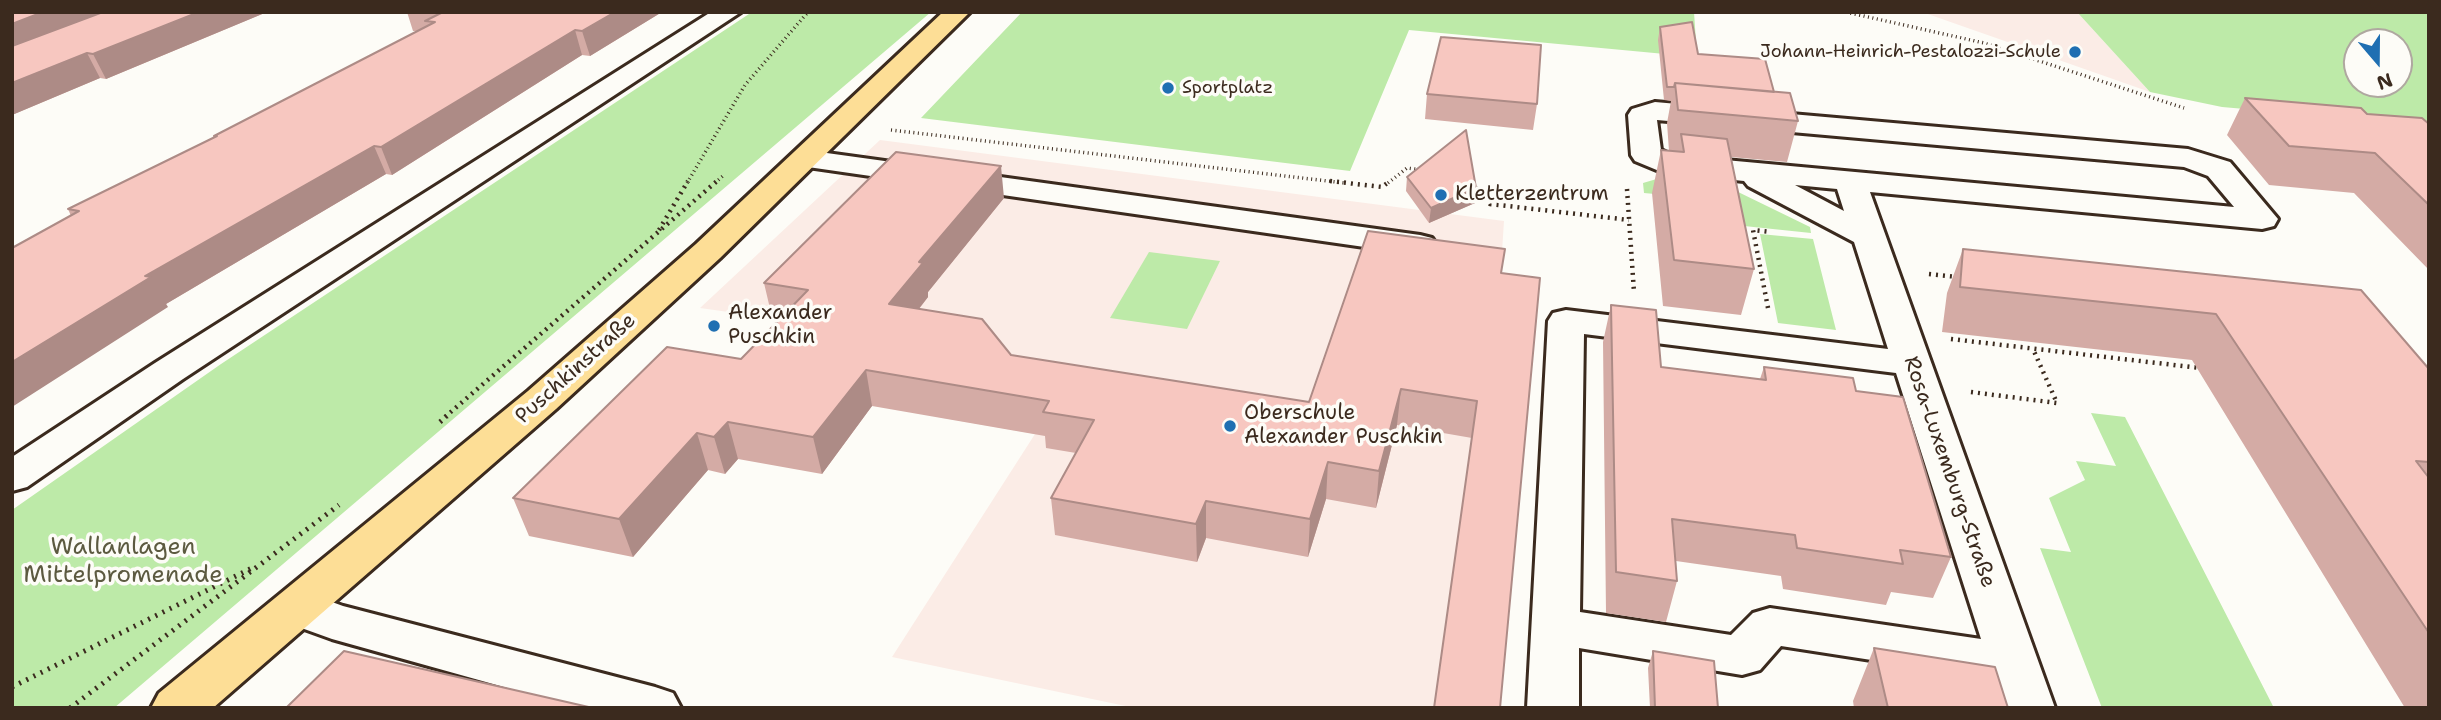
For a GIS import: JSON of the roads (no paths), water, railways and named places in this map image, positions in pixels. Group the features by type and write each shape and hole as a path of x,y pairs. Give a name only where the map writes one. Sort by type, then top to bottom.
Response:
{"main road":[{"name":"Puschkinstraße","path":"177,708 552,390 708,251 958,12"}],"street":[{"path":"12,477 169,371 729,12"},
{"path":"1655,111 2188,158 2219,169 2262,219 1741,170 1664,164 1646,155 1642,116 1655,111"},
{"path":"805,159 1428,246"},
{"path":"1741,170 1875,253"},
{"name":"Rosa-Luxemburg-Straße","path":"1850,181 2029,708"},
{"path":"1553,708 1566,321 1911,361"},
{"path":"299,607 332,621 655,708"},
{"path":"1555,626 1742,656 1770,626 2014,663"}],"place":[{"name":"Johann-Heinrich-Pestalozzi-Schule","path":"2075,52"},
{"name":"Sportplatz","path":"1168,88"},
{"name":"Kletterzentrum","path":"1441,195"},
{"name":"Alexander Puschkin","path":"714,326"},
{"name":"Oberschule Alexander Puschkin","path":"1230,426"}],"park label":[{"name":"Wallanlagen Mittelpromenade","path":"123,562"}]}
